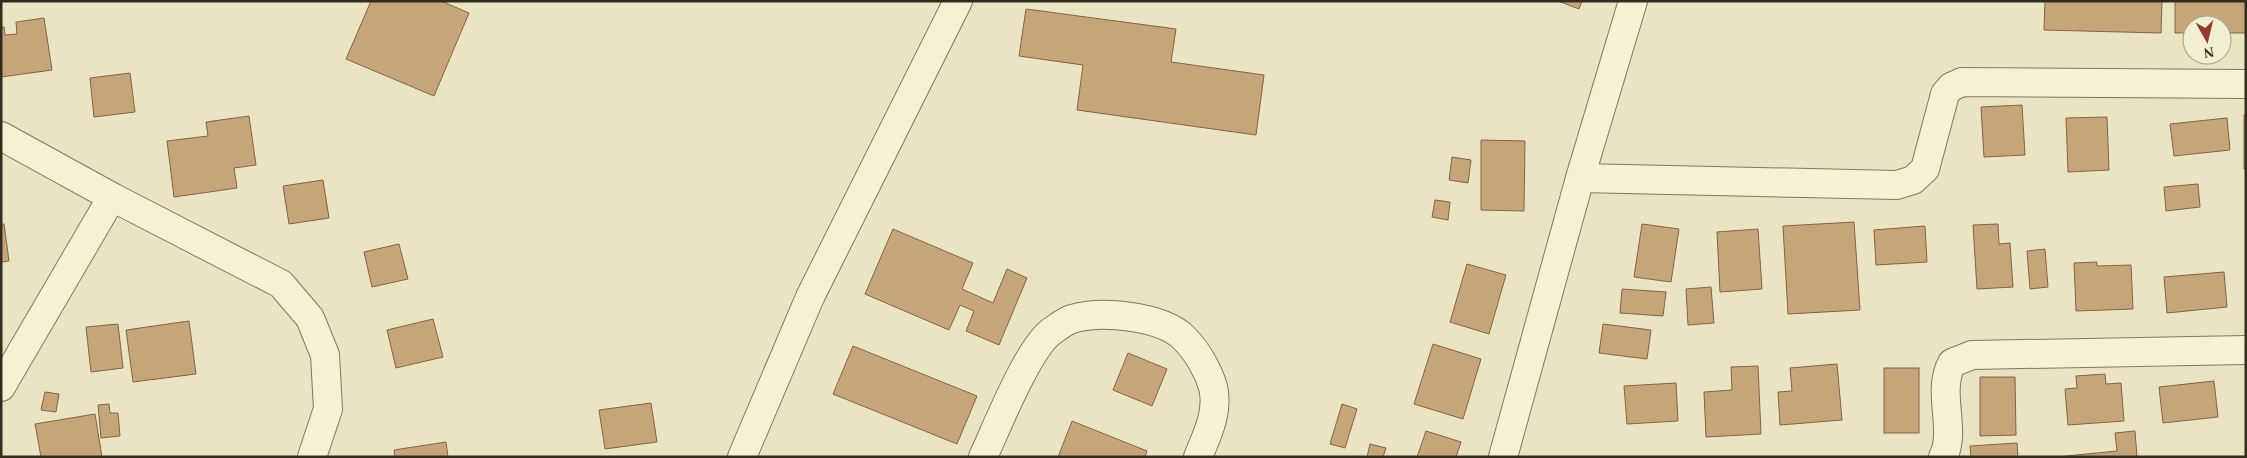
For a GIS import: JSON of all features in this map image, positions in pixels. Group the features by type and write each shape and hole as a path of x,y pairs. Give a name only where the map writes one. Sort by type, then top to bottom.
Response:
{"street":[{"path":"742,457 810,297 958,1"},
{"path":"1503,457 1580,178 1633,1"},
{"path":"1580,178 1897,184 1913,180 1925,169 1945,94 1951,87 1962,82 2246,84"},
{"path":"1,136 112,197 282,284 310,318 325,355 328,409 312,457"},
{"path":"1,387 112,197"},
{"path":"983,457 1030,358 1050,332 1070,320 1088,316 1119,316 1167,326 1184,338 1200,357 1213,388 1213,419 1198,457"},
{"path":"1943,457 1947,446 1945,380 1952,363 1961,358 1972,355 2246,350"}],"building":[{"path":"371,1 441,1 469,13 434,96 346,59"},
{"path":"1558,1 1582,1 1579,9"},
{"path":"2045,1 2162,1 2161,33 2044,30"},
{"path":"2175,1 2246,1 2246,33 2232,33 2232,15 2182,15 2182,33 2175,33"},
{"path":"1026,9 1176,29 1171,62 1264,75 1256,135 1077,110 1083,65 1019,56"},
{"path":"44,18 52,70 1,77 1,27 4,27 5,35 17,34 16,22"},
{"path":"130,73 135,112 94,117 90,78"},
{"path":"2022,105 2025,155 1984,157 1981,107"},
{"path":"2244,115 2246,115 2246,169 2244,169"},
{"path":"249,116 256,165 234,168 237,188 174,197 167,141 208,136 206,122"},
{"path":"2107,117 2109,170 2068,172 2066,118"},
{"path":"2227,118 2230,150 2174,156 2170,124"},
{"path":"1481,140 1525,141 1524,211 1481,210"},
{"path":"1452,157 1471,160 1468,183 1449,180"},
{"path":"323,180 329,218 289,224 283,186"},
{"path":"2198,184 2200,207 2166,211 2164,187"},
{"path":"1435,200 1450,202 1448,220 1432,217"},
{"path":"1854,222 1860,310 1788,314 1783,226"},
{"path":"1,224 4,224 9,261 1,262"},
{"path":"1642,224 1679,229 1671,282 1634,277"},
{"path":"1998,224 1999,244 2010,243 2013,287 1977,289 1973,225"},
{"path":"1925,226 1927,262 1876,265 1874,230"},
{"path":"893,229 973,263 962,289 993,303 1007,269 1027,278 999,345 966,331 974,311 960,305 949,330 865,294"},
{"path":"1758,229 1762,289 1720,292 1717,232"},
{"path":"399,244 408,279 372,287 364,252"},
{"path":"2045,249 2048,287 2030,289 2027,251"},
{"path":"2097,262 2097,266 2131,265 2133,309 2076,311 2074,263"},
{"path":"1467,264 1506,275 1489,334 1450,322"},
{"path":"2224,272 2227,307 2167,313 2164,277"},
{"path":"1711,287 1714,323 1688,325 1686,289"},
{"path":"1622,289 1666,292 1663,316 1620,313"},
{"path":"433,319 443,357 396,368 387,330"},
{"path":"189,321 196,374 133,382 126,330"},
{"path":"118,324 123,368 91,372 86,327"},
{"path":"1603,324 1651,330 1647,359 1599,353"},
{"path":"1433,344 1481,359 1463,419 1414,404"},
{"path":"853,346 977,396 957,444 833,394"},
{"path":"1128,353 1167,369 1152,406 1113,390"},
{"path":"1837,364 1842,420 1780,425 1778,392 1792,391 1790,368"},
{"path":"1758,366 1761,434 1706,437 1704,392 1732,390 1731,367"},
{"path":"1884,368 1919,368 1919,433 1884,433"},
{"path":"2105,374 2106,384 2121,383 2124,421 2068,425 2065,389 2077,388 2076,376"},
{"path":"1980,377 2015,377 2016,435 1980,436"},
{"path":"2214,381 2218,417 2163,423 2159,387"},
{"path":"1676,383 1678,421 1627,424 1624,386"},
{"path":"45,392 59,394 56,412 41,410"},
{"path":"651,403 657,442 605,449 599,410"},
{"path":"109,404 110,413 118,413 120,436 101,438 98,405"},
{"path":"1342,404 1357,409 1345,448 1330,444"},
{"path":"95,414 102,457 41,457 35,424"},
{"path":"1072,421 1147,451 1145,457 1058,457"},
{"path":"1426,431 1461,442 1456,457 1417,457"},
{"path":"2135,431 2137,457 2056,457 2117,451 2115,433"},
{"path":"446,442 448,457 395,457 394,450"},
{"path":"2017,443 2018,457 1971,457 1970,446"},
{"path":"1370,444 1386,448 1383,457 1367,457"}]}
